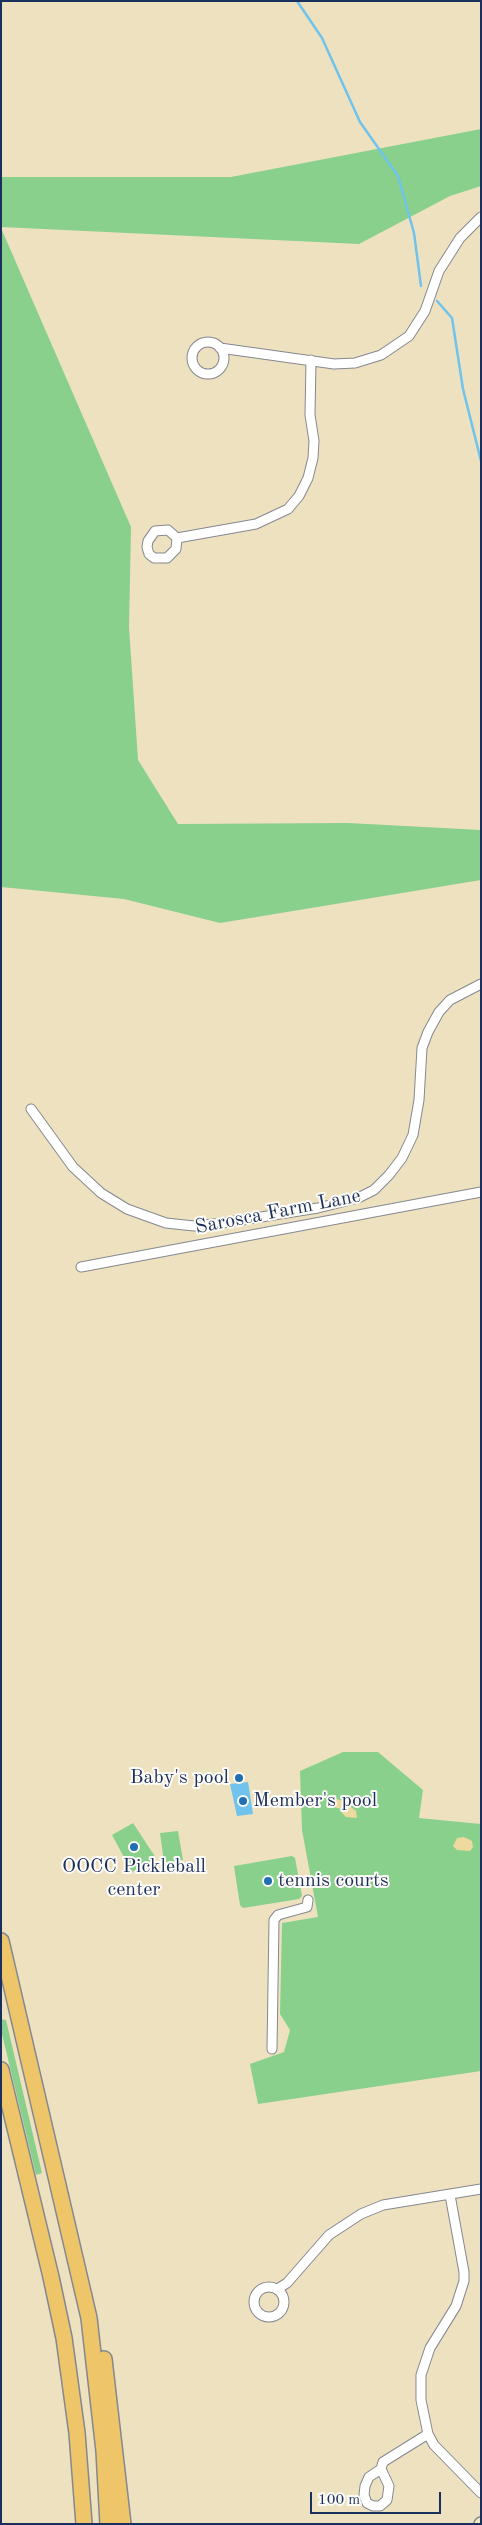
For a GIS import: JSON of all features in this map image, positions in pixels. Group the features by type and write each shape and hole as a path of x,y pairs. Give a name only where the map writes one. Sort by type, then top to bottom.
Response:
{"highway":[{"path":"1,1941 89,2318 102,2435 108,2524"},
{"path":"1,2070 51,2277 65,2346 79,2448 84,2524"},
{"path":"89,2318 102,2348 123,2524"}],"street":[{"path":"220,348 334,364 355,363 381,355 409,336 425,311 439,271 460,238 481,217"},
{"path":"176,538 256,524 288,509 299,496 308,478 313,458 314,441 310,415 311,360"},
{"path":"31,1109 73,1167 101,1193 127,1209 166,1223 194,1226 223,1223 318,1208 358,1198 374,1190 389,1175 402,1158 413,1135 419,1100 422,1048 439,1012 450,1000 481,984"},
{"name":"Sarosca Farm Lane","path":"81,1267 481,1192"},
{"path":"272,2049 274,1920 278,1915 307,1907 308,1900"},
{"path":"279,2288 287,2283 329,2235 360,2214 383,2205 481,2189"},
{"path":"450,2195 464,2281 460,2297 430,2348 421,2375 420,2400 428,2434 443,2456 481,2493"},
{"path":"381,2469 383,2462 428,2434"}],"green space":[{"path":"481,129 481,186 450,196 359,244 1,227 1,177 231,177"},
{"path":"1,228 131,527 129,627 138,760 178,824 348,823 481,830 481,880 220,923 124,899 1,887"},
{"path":"343,1752 378,1752 423,1790 419,1818 481,1824 481,2071 258,2104 250,2064 284,2052 290,2030 280,2014 282,1923 318,1917 302,1830 300,1771"},
{"name":"OOCC Pickleball center","path":"133,1823 156,1858 132,1872 112,1835"},
{"path":"178,1831 183,1860 164,1862 160,1833"},
{"name":"tennis courts","path":"292,1856 295,1858 302,1896 299,1899 243,1908 240,1905 234,1866"},
{"path":"1,2019 6,2020 42,2173 36,2175 1,2030"}],"sand":[{"path":"333,1798 343,1801 356,1811 357,1818 346,1817 342,1813 343,1809 337,1808 328,1800"},
{"path":"464,1837 472,1841 473,1847 470,1851 457,1850 453,1846 457,1838"}],"water":[{"name":"Member's pool","path":"248,1782 253,1814 237,1816 230,1784"}],"waterway":[{"path":"297,1 322,38 360,122 398,176 414,233 421,286"},
{"path":"437,301 452,318 463,389 481,461"}],"place":[{"name":"Baby's pool","path":"239,1778"},
{"name":"Member's pool","path":"243,1801"},
{"name":"OOCC Pickleball center","path":"134,1847"},
{"name":"tennis courts","path":"268,1881"}]}
